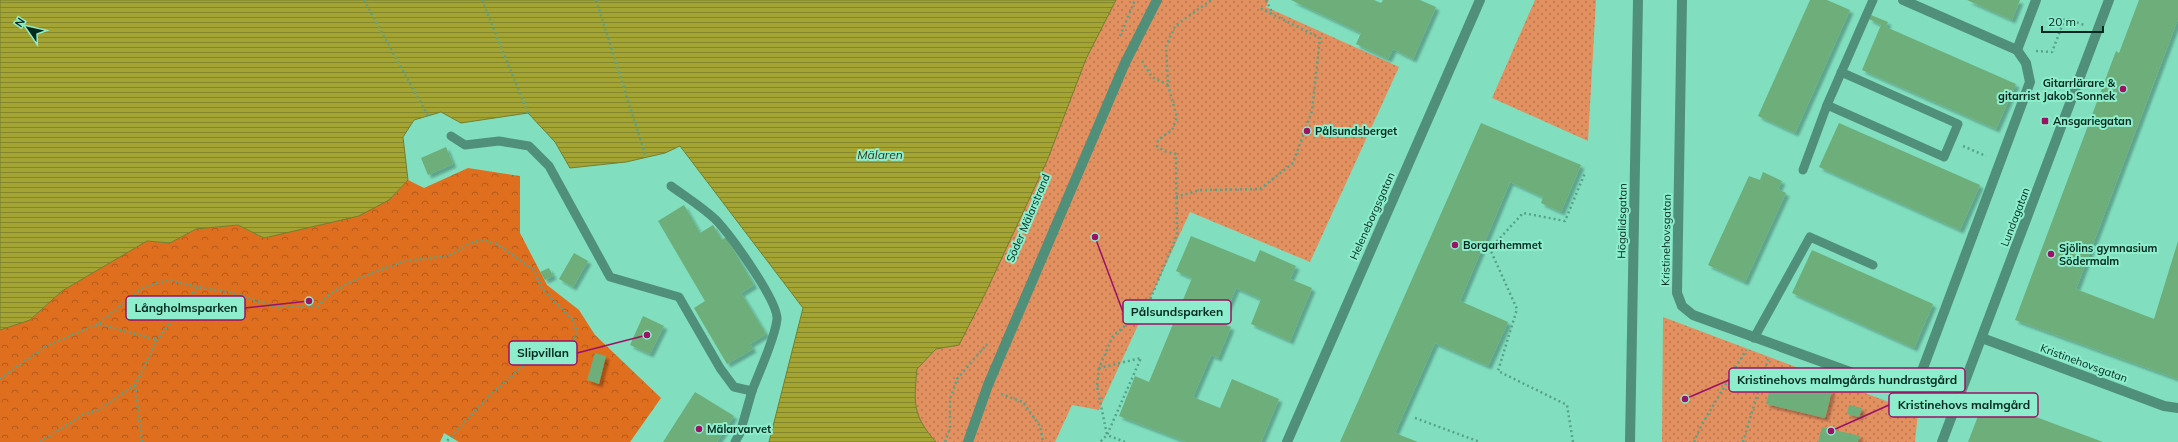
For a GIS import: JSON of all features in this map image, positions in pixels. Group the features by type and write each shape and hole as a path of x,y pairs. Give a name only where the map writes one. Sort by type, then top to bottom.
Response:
{"street":[{"path":"968,442 988,385 1125,63 1157,0"},
{"name":"Heleneborgsgatan","path":"1286,442 1480,0"},
{"name":"Högalidsgatan","path":"1630,442 1638,0"},
{"name":"Kristinehovsgatan","path":"1682,0 1677,294 1682,306 1693,315 1772,345 1955,410"},
{"path":"1904,0 2017,50 2026,63 2030,82 1914,395"},
{"path":"2017,50 2036,0"},
{"name":"Lundagatan","path":"1942,442 2109,0"},
{"name":"Kristinehovsgatan","path":"1982,338 2164,406 2178,408"}],"lane":[{"path":"1803,170 1827,105 1873,0"},
{"path":"1827,105 1944,157 1958,124 1842,72"},
{"path":"451,136 466,145 499,141 529,146 549,166 610,277 679,297 720,368 734,387 752,391"},
{"path":"671,186 716,220 730,236 760,282 776,313 775,328 752,391 740,433 735,442"},
{"path":"1754,338 1810,237 1873,265"}],"path":[{"path":"364,0 428,116"},
{"path":"482,0 528,113"},
{"path":"596,0 646,157"},
{"path":"1118,39 1136,0"},
{"path":"1107,435 1096,386 1099,368 1113,336 1147,307 1176,235 1176,154 1164,151 1157,146 1158,140 1172,130 1177,117 1168,85 1166,46 1175,26 1211,0"},
{"path":"1266,0 1273,14"},
{"path":"1176,197 1200,190 1260,189 1293,163 1312,111 1320,38 1260,8"},
{"path":"2052,52 2064,18 2080,24"},
{"path":"1141,60 1152,77 1168,85"},
{"path":"1958,144 1988,157"},
{"path":"1573,442 1567,405 1498,371 1518,309 1490,249 1523,213 1565,221 1585,173"},
{"path":"0,379 48,345 99,324 144,287 168,280 233,293 276,307 318,306 331,294 357,279 404,261 448,256 473,242 484,240 497,244 534,270 542,289 574,321 577,334 572,341 552,348 530,360 492,394 446,442"},
{"path":"40,442 83,415 100,409 135,384 157,340 198,287"},
{"path":"99,324 157,340"},
{"path":"944,442 950,428 950,399 957,379 986,345 990,338"},
{"path":"1694,442 1701,426 1754,338"},
{"path":"1743,442 1772,345"},
{"path":"1099,368 1141,358 1107,435 1100,442"},
{"path":"135,384 142,442"},
{"path":"1001,394 1023,402 1040,426 1043,442"},
{"path":"1415,418 1480,442"},
{"path":"1107,435 1125,442"}],"green space":[{"path":"468,168 520,176 520,233 547,285 579,310 595,335 661,398 630,442 459,442 444,433 440,442 0,442 0,330 30,320 62,291 147,241 170,243 196,229 238,225 264,238 389,200 408,180 424,188"}],"shaded area":[{"path":"1116,0 1269,0 1266,7 1399,67 1310,262 1190,212 1099,410 1072,405 1055,442 936,442 922,424 916,408 915,391 917,369 936,349"},
{"path":"1535,0 1596,0 1588,141 1492,98"},
{"path":"1663,317 1918,413 1915,442 1662,442"}],"water":[{"name":"Mälaren","path":"0,0 1116,0 1086,59 1047,161 985,294 959,345 936,349 917,369 915,391 916,408 922,424 936,442 769,442 803,308 680,146 665,153 626,162 570,168 555,142 528,113 461,123 441,112 414,120 403,137 408,180 389,200 359,216 264,238 238,225 196,229 170,243 147,241 62,291 30,320 0,330"}],"building":[{"path":"1291,0 1374,0 1381,3 1383,0 1420,0 1436,7 1413,59 1393,49 1388,59 1356,44 1361,33"},
{"path":"1810,0 1827,0 1850,10 1795,133 1758,116"},
{"path":"1967,0 2020,0 2012,20"},
{"path":"2139,0 2178,0 2178,19 2076,289 2154,319 2178,241 2178,379 2015,320 2116,51 2119,53"},
{"path":"1871,15 1888,22 1886,27 2016,84 1996,129 1862,70 1881,25 1869,19"},
{"path":"1481,123 1581,165 1561,212 1541,203 1543,197 1510,182 1460,301 1508,322 1488,366 1435,343 1395,433 1418,442 1340,442"},
{"path":"1839,123 1980,185 1960,230 1819,167"},
{"path":"446,147 453,164 428,175 421,158"},
{"path":"1763,172 1782,181 1778,189 1786,193 1745,282 1708,265 1749,176 1760,180"},
{"path":"684,205 700,233 713,225 722,240 726,237 754,285 741,293 766,334 750,344 753,349 727,364 694,308 705,301 658,221"},
{"path":"1191,236 1255,262 1260,250 1296,266 1290,279 1312,288 1290,341 1251,324 1261,299 1236,288 1221,323 1231,327 1218,358 1211,355 1193,397 1220,408 1232,379 1279,399 1261,442 1187,442 1119,416 1135,376 1149,382 1192,278 1176,271"},
{"path":"1812,250 1933,304 1914,348 1792,293"},
{"path":"574,253 588,261 573,287 559,279"},
{"path":"549,268 553,276 545,280 540,272"},
{"path":"643,316 664,326 650,354 630,345"},
{"path":"595,353 606,356 599,384 587,380"},
{"path":"1773,377 1832,391 1825,418 1766,404"},
{"name":"Mälarvarvet","path":"695,392 734,416 717,442 663,442"},
{"path":"1985,398 2103,442 1968,442"},
{"path":"1849,405 1862,408 1859,417 1847,414"},
{"path":"1822,427 1860,436 1858,442 1818,442"}],"place":[{"name":"Gitarrlärare & gitarrist Jakob Sonnek","path":"2123,89"},
{"name":"Ansgariegatan","path":"2045,121"},
{"name":"Pålsundsberget","path":"1307,131"},
{"name":"Pålsundsparken","path":"1095,237"},
{"name":"Borgarhemmet","path":"1455,245"},
{"name":"Sjölins gymnasium Södermalm","path":"2051,254"},
{"name":"Långholmsparken","path":"309,301"},
{"name":"Slipvillan","path":"647,335"},
{"name":"Kristinehovs malmgårds hundrastgård","path":"1685,399"},
{"name":"Mälarvarvet","path":"699,429"},
{"name":"Kristinehovs malmgård","path":"1831,431"}]}
